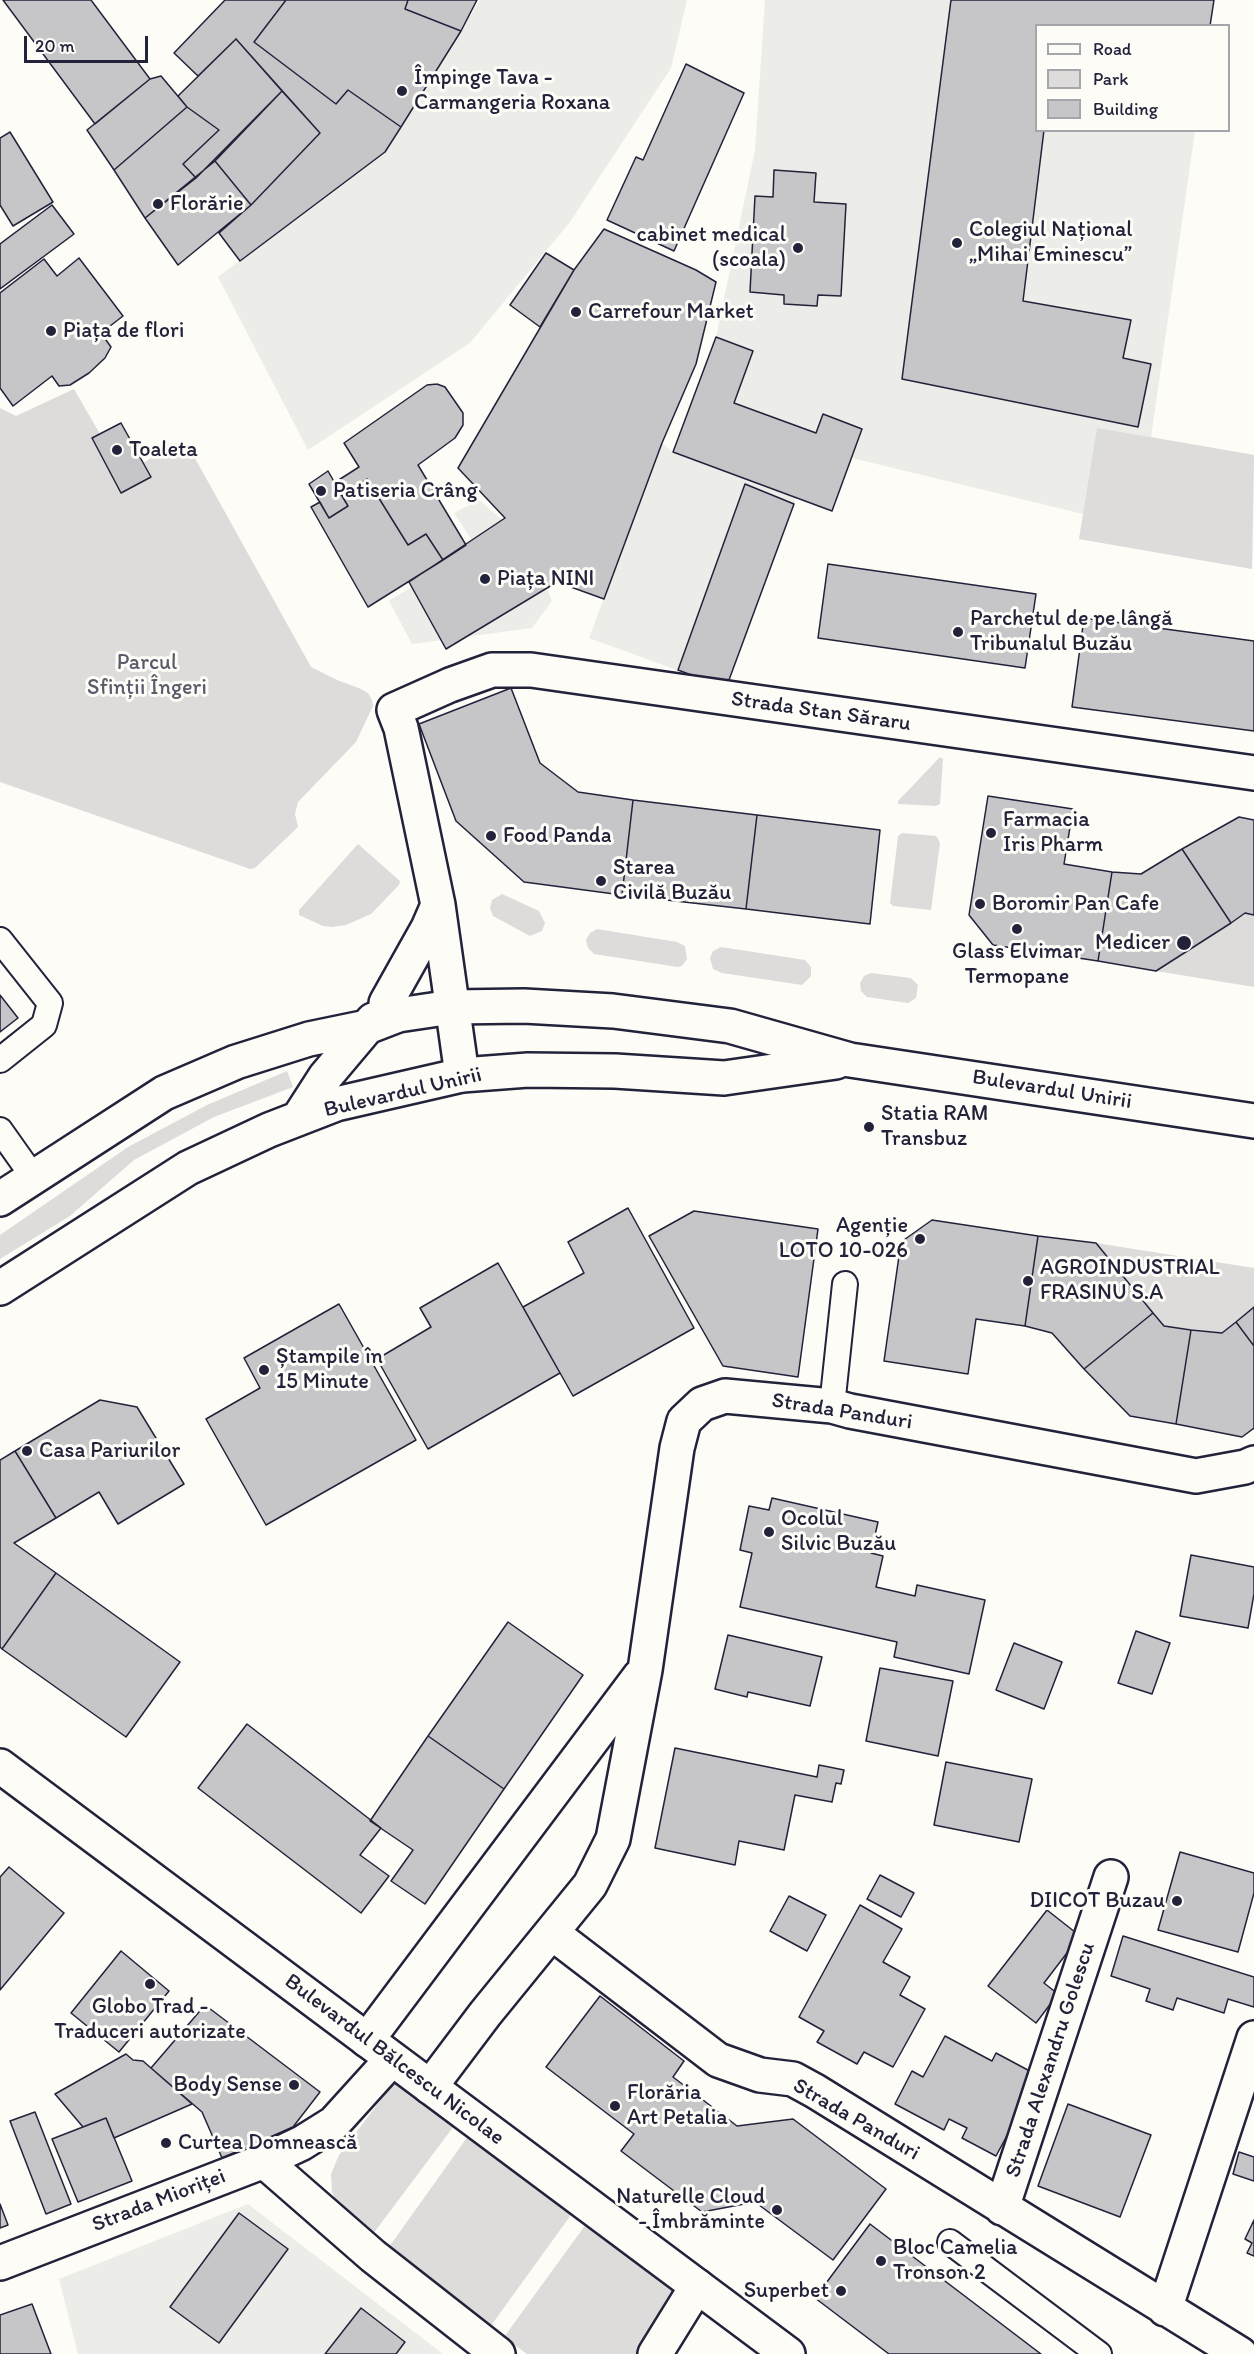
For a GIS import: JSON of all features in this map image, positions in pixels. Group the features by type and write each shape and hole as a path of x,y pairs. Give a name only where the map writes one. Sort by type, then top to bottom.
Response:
{"street":[{"name":"Strada Stan Săraru","path":"438,905 401,728 394,710 450,685 492,670 531,670 1254,773"},
{"path":"438,905 462,1075"},
{"path":"298,1119 325,1077 384,1015 438,905"},
{"name":"Bulevardul Unirii","path":"0,1199 164,1093 236,1062 384,1015 452,1007 524,1006 602,1010 730,1026 850,1060 1254,1121"},
{"name":"Bulevardul Unirii","path":"0,1288 188,1168 336,1104 462,1075 560,1070 724,1078 850,1060"},
{"name":"Strada Panduri","path":"430,2087 485,2014 590,1885 613,1839 645,1670 672,1476 684,1421 702,1404 724,1395 832,1406 1196,1476 1245,1467 1254,1463"},
{"name":"Strada Panduri","path":"380,2049 645,1670"},
{"name":"Bulevardul Bălcescu Nicolae","path":"0,1766 788,2354"},
{"name":"Strada Alexandru Golescu","path":"1002,2208 1111,1877"},
{"name":"Strada Panduri","path":"552,1933 718,2061 760,2075 793,2079 1240,2354"},
{"path":"1165,2309 1254,2038"},
{"name":"Strada Mioriței","path":"0,2263 264,2161 303,2143 334,2123 380,2049"},
{"path":"264,2161 373,2256 498,2354"},
{"path":"655,2354 697,2286"}],"lane":[{"path":"0,940 50,1003 44,1025 0,1060"},
{"path":"0,1130 34,1178"},
{"path":"832,1406 845,1284"},
{"path":"950,2242 1099,2354"}],"shaded area":[{"path":"480,0 687,0 671,68 570,222 470,343 308,450 218,277 385,152"},
{"name":"Colegiul Național „Mihai Eminescu”","path":"765,0 1214,0 1210,24 1035,24 1035,132 1195,132 1151,437 1254,455 1252,569 1079,539 1083,514 852,458 832,511 796,498 726,688 589,638 662,443 673,452 716,337 755,150"},
{"path":"479,500 527,541 552,601 532,628 412,644 389,601 476,547 454,513"},
{"path":"248,2204 443,2354 78,2354 59,2279"}],"green space":[{"name":"Parcul Sfinții Îngeri","path":"74,389 100,434 92,439 121,493 151,477 143,463 176,443 191,451 311,667 361,689 368,693 372,700 373,706 356,742 298,802 295,814 298,827 255,868 250,869 0,782 0,408 16,416"},
{"path":"1097,428 1254,455 1252,569 1079,539"},
{"path":"940,757 943,759 940,804 936,806 898,804 898,801"},
{"path":"902,833 936,836 940,843 931,910 893,906 890,903 898,836"},
{"path":"358,844 400,881 399,885 371,914 346,925 323,926 299,915 299,910"},
{"path":"502,894 539,911 545,923 542,931 530,936 493,916 490,908 492,900"},
{"path":"1245,913 1254,915 1254,987 1156,971"},
{"path":"597,929 677,942 685,946 687,959 682,966 678,967 594,954 588,948 586,940 590,933"},
{"path":"721,947 805,960 811,967 811,976 802,985 722,973 713,969 710,958 713,951"},
{"path":"871,973 911,978 918,985 916,998 908,1003 867,997 861,991 860,983 864,976"},
{"path":"287,1071 293,1087 214,1117 134,1160 70,1216 0,1259 0,1235 128,1147 207,1105"},
{"path":"1096,1243 1254,1268 1254,1307 1222,1333 1164,1326"},
{"path":"398,2077 457,2122 373,2234 339,2208 332,2192 331,2174 339,2155"},
{"path":"471,2132 576,2208 490,2327 389,2247"},
{"path":"589,2220 683,2290 636,2354 527,2354 504,2337"}],"building":[{"path":"3,0 91,0 150,79 95,124"},
{"path":"225,0 286,0 254,42 336,104 348,90 401,127 385,152 240,261 219,233 251,205 320,133 236,39 198,76 174,53"},
{"path":"286,0 408,0 405,9 461,31 401,127 348,90 336,104 254,42"},
{"path":"408,0 477,0 461,31 405,9"},
{"path":"951,0 1214,0 1210,24 1035,24 1035,132 1044,132 1023,301 1131,320 1123,358 1151,364 1138,427 902,379"},
{"path":"236,39 282,91 196,178 183,164 219,130 187,107 178,96"},
{"path":"686,64 744,93 674,251 607,220 636,157 643,160"},
{"path":"161,76 187,107 114,170 87,130 150,79"},
{"path":"282,91 320,133 251,205 215,161"},
{"path":"187,107 219,130 183,164 196,178 145,218 114,170"},
{"path":"10,132 53,202 13,226 0,205 0,138"},
{"path":"215,161 251,205 178,265 145,218"},
{"name":"cabinet medical (scoala)","path":"774,170 816,173 814,202 846,204 841,296 818,295 817,306 784,304 784,295 750,292 755,196 773,197"},
{"path":"52,205 74,234 0,289 0,244"},
{"path":"604,229 696,270 716,282 696,364 662,443 604,599 557,582 446,649 409,582 505,518 458,468 574,270"},
{"path":"546,253 574,270 540,327 510,305"},
{"path":"79,258 123,316 101,333 111,347 105,358 89,373 70,385 59,386 52,376 13,406 0,388 0,293 44,259 57,276"},
{"path":"716,337 753,351 734,403 816,433 823,414 862,429 832,511 673,452"},
{"path":"437,384 445,387 463,413 463,425 455,438 418,465 466,545 443,560 426,534 408,545 367,479 342,496 334,483 359,467 344,443 427,385"},
{"name":"Toaleta","path":"121,423 151,477 121,493 92,438"},
{"path":"328,471 348,506 329,518 309,484"},
{"path":"367,479 408,545 426,534 443,560 368,607 311,507 320,502 329,518 348,506 342,496"},
{"path":"745,484 794,504 726,688 678,670"},
{"path":"828,564 1036,594 1025,668 818,638"},
{"path":"1084,618 1254,641 1254,731 1072,707"},
{"path":"511,688 540,763 578,792 633,800 622,895 524,882 456,821 419,724"},
{"path":"988,796 1073,809 1064,864 1112,872 1098,961 993,945 969,915"},
{"path":"633,800 757,815 746,909 622,895"},
{"path":"757,815 880,830 870,924 746,909"},
{"path":"1239,817 1254,820 1254,915 1245,913 1231,923 1182,849"},
{"path":"1182,849 1231,923 1156,971 1098,961 1112,872 1141,874"},
{"path":"0,995 18,1018 0,1032"},
{"path":"628,1208 694,1328 573,1396 523,1307 584,1273 568,1242"},
{"path":"694,1211 818,1229 798,1377 723,1366 649,1236"},
{"path":"932,1220 1038,1236 1025,1326 976,1319 968,1374 884,1361 901,1242"},
{"path":"1038,1236 1096,1243 1153,1313 1084,1369 1052,1333 1025,1326"},
{"path":"498,1263 560,1373 428,1449 377,1359 431,1327 420,1308"},
{"path":"339,1304 416,1440 266,1525 206,1419 260,1388 244,1358"},
{"path":"1254,1307 1254,1346 1236,1322"},
{"path":"1153,1313 1164,1326 1191,1330 1176,1424 1130,1416 1084,1369"},
{"path":"1236,1322 1254,1346 1254,1428 1242,1437 1176,1424 1191,1330 1222,1333"},
{"path":"100,1400 137,1407 184,1484 118,1524 99,1492 56,1518 15,1451"},
{"path":"15,1451 56,1518 14,1543 56,1573 2,1649 0,1647 0,1460"},
{"path":"772,1498 878,1522 871,1553 883,1556 876,1587 915,1596 917,1585 985,1600 969,1674 894,1657 897,1642 740,1607 752,1553 740,1550 749,1506 769,1510"},
{"path":"1191,1555 1254,1567 1254,1594 1248,1628 1180,1616"},
{"path":"56,1573 180,1662 126,1737 2,1649"},
{"path":"508,1622 583,1675 504,1789 428,1736"},
{"path":"1136,1631 1170,1643 1152,1694 1118,1683"},
{"path":"728,1635 822,1657 810,1706 748,1692 747,1697 715,1689"},
{"path":"1014,1643 1062,1662 1044,1709 996,1690"},
{"path":"880,1668 953,1681 938,1756 866,1741"},
{"path":"247,1724 381,1828 360,1855 389,1876 361,1913 198,1788"},
{"path":"428,1736 504,1789 425,1904 391,1881 413,1850 370,1821"},
{"path":"675,1748 817,1777 819,1765 844,1770 841,1784 836,1783 832,1802 795,1795 784,1850 739,1841 735,1865 655,1848"},
{"path":"946,1762 1032,1779 1019,1842 934,1825"},
{"path":"1180,1852 1254,1873 1254,1893 1238,1952 1158,1930"},
{"path":"9,1867 64,1913 0,1990 0,1877"},
{"path":"880,1875 914,1893 901,1917 867,1899"},
{"path":"789,1896 826,1915 807,1951 770,1931"},
{"path":"860,1905 902,1929 883,1962 910,1977 900,1995 925,2009 893,2067 864,2052 857,2064 817,2042 824,2031 799,2017"},
{"path":"1047,1910 1080,1936 1044,1983 1058,1994 1036,2023 988,1986"},
{"path":"1123,1936 1254,1977 1254,2007 1228,1999 1224,2013 1177,1998 1173,2010 1146,2001 1150,1989 1111,1976"},
{"path":"121,1951 169,1991 119,2052 71,2013"},
{"path":"600,1996 684,2061 673,2077 737,2126 793,2119 886,2189 833,2260 755,2202 702,2212 621,2151 634,2134 546,2067"},
{"path":"205,2005 320,2092 293,2127 222,2158 202,2112 151,2068"},
{"path":"945,2036 992,2061 996,2053 1039,2076 996,2156 962,2138 967,2128 949,2119 944,2130 895,2104 912,2071 923,2077"},
{"path":"126,2054 133,2060 143,2061 192,2104 114,2138 106,2118 83,2127 55,2094"},
{"path":"1068,2104 1151,2135 1120,2217 1038,2186"},
{"path":"35,2112 71,2204 46,2214 10,2121"},
{"path":"106,2118 132,2181 78,2202 52,2139"},
{"path":"1239,2152 1254,2157 1254,2181 1233,2174"},
{"path":"0,2204 8,2225 0,2228"},
{"path":"239,2213 288,2249 219,2343 170,2307"},
{"path":"1254,2220 1254,2256 1247,2253 1252,2243 1245,2239"},
{"name":"Bloc Camelia Tronson 2","path":"870,2224 1041,2354 889,2354 815,2298"},
{"path":"32,2304 51,2354 0,2354 0,2315"},
{"path":"361,2308 405,2342 396,2354 325,2354"}],"place":[{"name":"Împinge Tava - Carmangeria Roxana","path":"402,91"},
{"name":"Florărie","path":"158,204"},
{"name":"Colegiul Național „Mihai Eminescu”","path":"957,243"},
{"name":"cabinet medical (scoala)","path":"798,248"},
{"name":"Carrefour Market","path":"576,312"},
{"name":"Piața de flori","path":"51,331"},
{"name":"Toaleta","path":"117,450"},
{"name":"Patiseria Crâng","path":"321,491"},
{"name":"Piața NINI","path":"485,579"},
{"name":"Parchetul de pe lângă Tribunalul Buzău","path":"958,632"},
{"name":"Farmacia Iris Pharm","path":"991,833"},
{"name":"Food Panda","path":"491,836"},
{"name":"Starea Civilă Buzău","path":"601,881"},
{"name":"Boromir Pan Cafe","path":"980,904"},
{"name":"Glass Elvimar Termopane","path":"1017,929"},
{"name":"Medicer","path":"1184,943"},
{"name":"Statia RAM Transbuz","path":"869,1127"},
{"name":"Agenție LOTO 10-026","path":"920,1239"},
{"name":"AGROINDUSTRIAL FRASINU S.A","path":"1028,1281"},
{"name":"Ștampile în 15 Minute","path":"264,1370"},
{"name":"Casa Pariurilor","path":"27,1451"},
{"name":"Ocolul Silvic Buzău","path":"769,1532"},
{"name":"DIICOT Buzau","path":"1177,1901"},
{"name":"Globo Trad - Traduceri autorizate","path":"150,1984"},
{"name":"Body Sense","path":"294,2085"},
{"name":"Florăria Art Petalia","path":"615,2106"},
{"name":"Curtea Domnească","path":"166,2143"},
{"name":"Naturelle Cloud - Îmbrăminte","path":"777,2210"},
{"name":"Bloc Camelia Tronson 2","path":"881,2261"},
{"name":"Superbet","path":"841,2291"}]}
